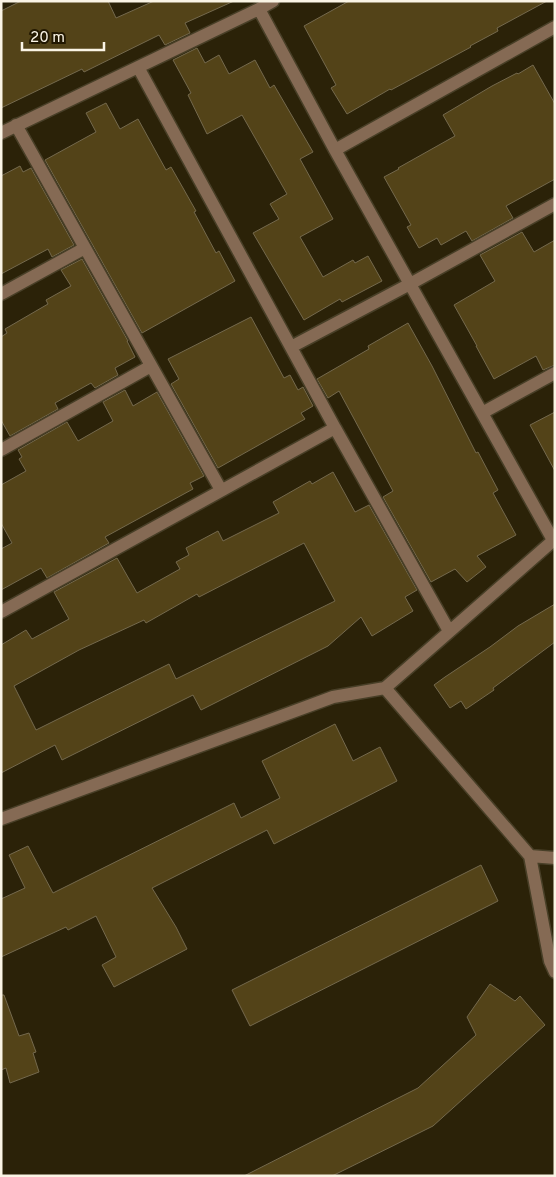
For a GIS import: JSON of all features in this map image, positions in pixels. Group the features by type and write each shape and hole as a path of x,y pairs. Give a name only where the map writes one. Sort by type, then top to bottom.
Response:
{"street":[{"path":"1,133 138,67 254,7 273,1"},
{"path":"1,819 333,697 385,688 554,540 254,7"},
{"path":"335,150 555,27"},
{"path":"138,67 335,428 449,631"},
{"path":"16,125 221,490"},
{"path":"291,348 555,204"},
{"path":"1,294 84,248"},
{"path":"1,450 151,366"},
{"path":"482,413 555,373"},
{"path":"1,612 335,428"},
{"path":"385,688 530,856 550,961 555,972"},
{"path":"530,856 555,858"}],"building":[{"path":"21,1 108,1 116,18 154,1 234,1 185,23 190,33 165,45 159,35 84,72 82,69 1,108 1,11"},
{"path":"349,1 547,1 497,28 498,31 471,47 390,89 347,114 331,88 336,85 304,26"},
{"path":"197,48 205,63 219,55 229,74 255,60 270,88 274,85 313,152 300,159 333,219 300,237 323,277 353,260 355,263 368,256 382,281 342,302 340,299 304,320 253,233 279,219 270,204 287,194 242,115 207,134 188,95 191,93 173,60"},
{"path":"533,65 555,104 555,179 506,206 513,218 472,241 466,231 441,245 437,238 419,248 407,227 411,225 384,177 455,136 443,115 492,86"},
{"path":"106,103 120,129 138,119 166,170 171,167 196,211 194,212 216,253 219,251 235,281 142,333 45,160 96,132 86,113"},
{"path":"20,166 23,172 31,168 74,245 52,257 48,249 1,274 1,176"},
{"path":"522,232 534,252 555,240 555,365 543,370 536,356 494,379 454,305 495,281 480,255"},
{"path":"82,259 135,357 115,368 118,375 95,388 91,383 55,403 58,409 10,436 1,420 1,337 7,333 5,329 48,304 46,300 71,286 61,270"},
{"path":"251,317 284,378 290,375 298,390 303,387 313,406 301,413 305,419 218,468 171,384 179,379 168,359"},
{"path":"408,323 476,453 478,452 498,490 493,493 516,535 477,556 486,567 467,582 455,569 431,582 383,497 393,491 339,391 328,398 317,379 369,349 368,346"},
{"path":"125,390 133,406 157,392 204,476 190,483 193,489 105,537 109,543 47,578 41,568 1,590 1,549 12,543 1,523 1,485 26,471 19,459 22,457 18,450 67,422 78,441 113,421 103,402"},
{"path":"555,412 555,471 530,425"},
{"path":"333,472 355,512 369,505 417,590 405,597 413,611 372,636 361,617 328,646 201,710 193,695 62,760 55,745 1,773 1,645 26,630 32,639 69,619 54,592 117,558 137,593 180,569 176,562 189,555 186,548 218,531 223,541 279,513 273,502 310,481 312,484","holes":["304,543 335,601 176,679 169,664 36,730 14,686 79,650 144,620 146,623 197,594 199,597"]},
{"path":"555,604 555,642 493,688 494,690 466,709 461,701 450,708 434,685 518,626"},
{"path":"335,724 353,761 380,747 397,781 274,844 267,830 152,888 187,949 114,987 102,965 116,957 96,916 68,930 66,927 1,957 1,899 25,888 9,855 28,846 53,893 234,803 241,818 280,798 262,761"},
{"path":"481,865 498,901 250,1026 232,990"},
{"path":"490,984 515,1001 520,996 545,1025 433,1126 332,1176 244,1176 418,1088 476,1035 467,1017"},
{"path":"1,995 4,995 19,1036 29,1033 36,1052 33,1053 39,1072 10,1083 6,1068 1,1070"}]}
